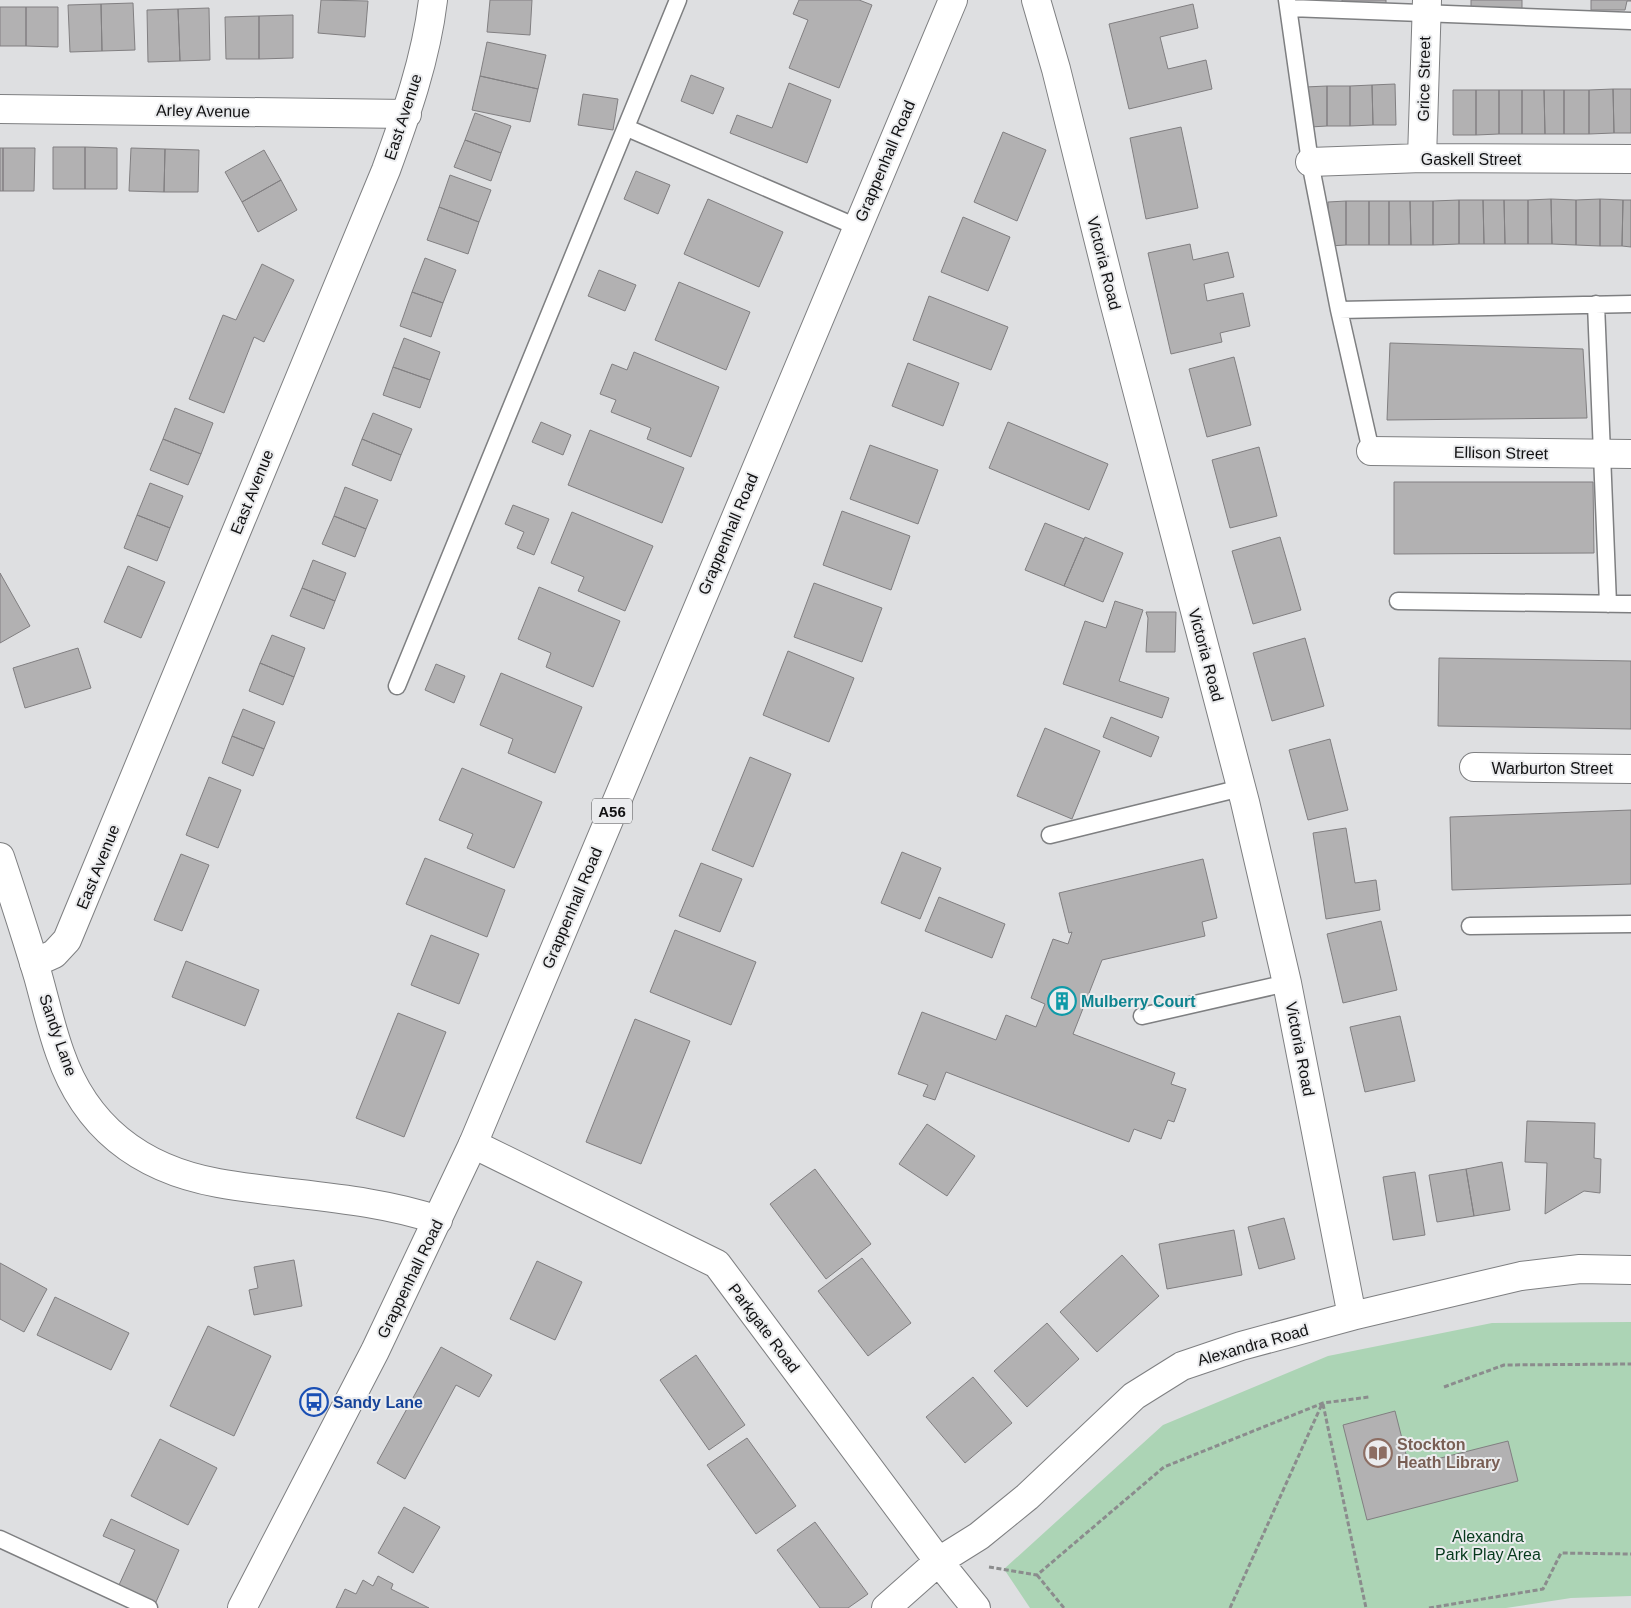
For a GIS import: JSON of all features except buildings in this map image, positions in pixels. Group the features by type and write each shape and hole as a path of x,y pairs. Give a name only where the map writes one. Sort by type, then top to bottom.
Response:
{"street":[{"name":"East Avenue","path":"34,963 54,954 67,940 386,170 407,114 424,47 433,0"},
{"name":"Victoria Road","path":"1036,0 1056,69 1112,294 1241,788 1287,984 1352,1316"},
{"name":"Grappenhall Road","path":"242,1608 370,1360 473,1144 857,227 948,1"},
{"name":"Grice Street","path":"1422,158 1426,7"},
{"name":"Arley Avenue","path":"0,109 407,114"},
{"name":"Gaskell Street","path":"1310,162 1422,158 1631,160"},
{"name":"Ellison Street","path":"1371,451 1631,454"},
{"name":"Warburton Street","path":"1474,767 1631,768"},
{"name":"Sandy Lane","path":"0,857 34,963 60,1054 80,1096 103,1126 130,1150 162,1168 217,1183 372,1203 438,1220"},
{"name":"Parkgate Road","path":"473,1144 717,1264 939,1562 976,1608"},
{"name":"Alexandra Road","path":"886,1608 939,1562 979,1536 1026,1496 1134,1396 1182,1366 1241,1346 1352,1316 1552,1271 1631,1270"}],"lane":[{"path":"396,686 678,0"},
{"path":"1371,451 1339,310 1310,162 1288,4 1426,7 1631,21"},
{"path":"627,128 857,227"},
{"path":"1596,304 1608,604"},
{"path":"1339,310 1631,304"},
{"path":"1398,601 1631,604"},
{"path":"1050,835 1241,788"},
{"path":"1470,926 1631,924"},
{"path":"1142,1016 1287,984"},
{"path":"0,1539 149,1608"}],"path":[{"path":"1444,1387 1504,1364 1631,1364"},
{"path":"1038,1575 1164,1467 1322,1403 1369,1397"},
{"path":"1230,1608 1322,1403"},
{"path":"1322,1403 1366,1608"},
{"path":"1429,1608 1543,1589 1561,1553 1631,1554"},
{"path":"985,1567 1038,1575 1064,1608"}],"green space":[{"name":"Alexandra Park Play Area","path":"1631,1322 1631,1596 1571,1598 1506,1608 1030,1608 1004,1569 1163,1425 1328,1356 1492,1323"}],"place":[{"name":"Mulberry Court","path":"1062,1001"},
{"name":"Sandy Lane","path":"314,1402"},
{"name":"Stockton Heath Library","path":"1378,1453"}]}
